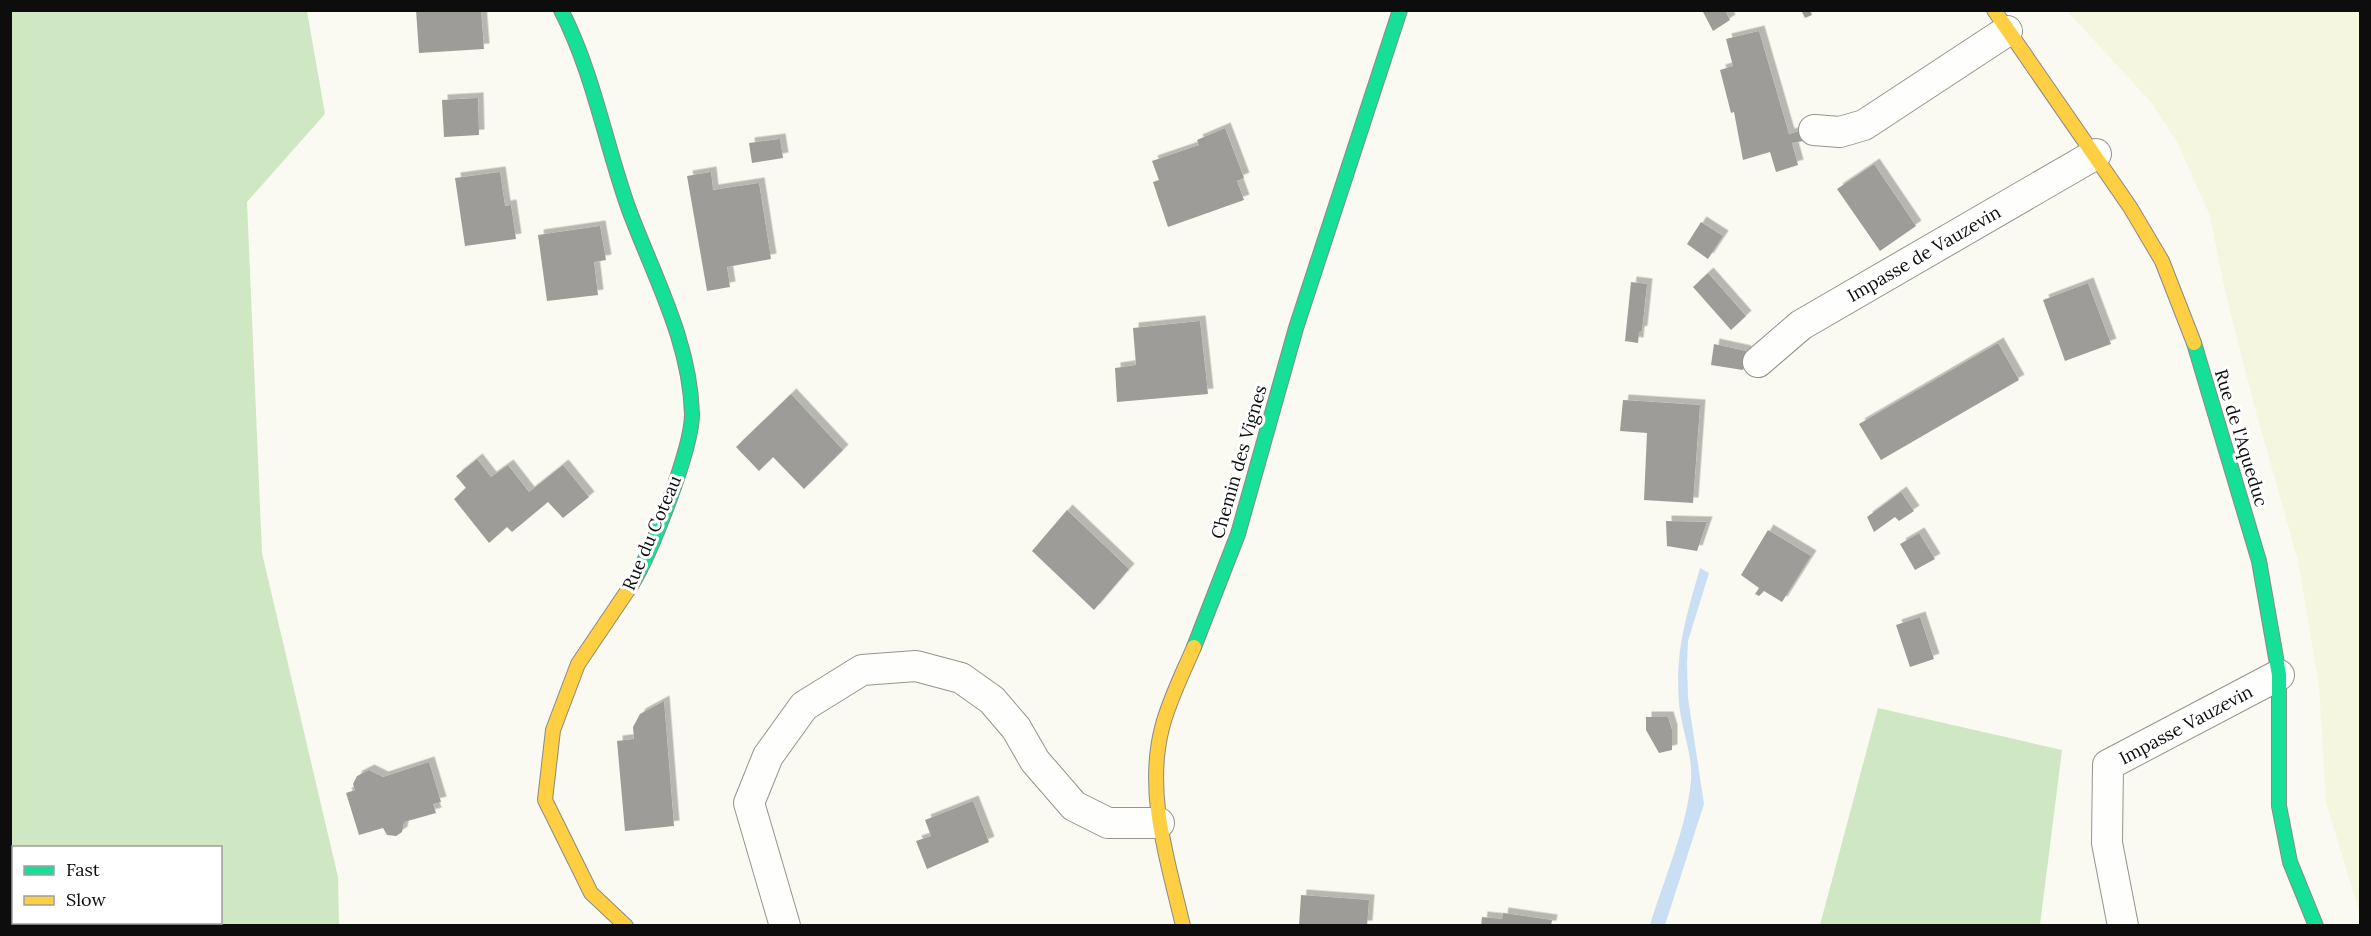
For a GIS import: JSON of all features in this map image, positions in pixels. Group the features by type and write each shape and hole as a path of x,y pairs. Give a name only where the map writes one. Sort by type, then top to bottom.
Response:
{"street":[{"name":"Rue du Coteau","path":"561,10 575,37 628,206 685,352 692,416 678,479 634,582 578,664 553,730 544,800 591,893 626,926"},
{"name":"Chemin des Vignes","path":"1183,926 1160,823 1155,773 1162,727 1238,534 1296,328 1400,10"},
{"path":"1814,130 1840,132 1864,125 2001,21"},
{"name":"Rue de l'Aqueduc","path":"2001,21 2096,154 2162,261 2186,318 2259,561 2279,675 2279,806 2289,862 2316,926"},
{"name":"Impasse de Vauzevin","path":"1758,362 1801,325 2096,154"},
{"path":"785,926 749,803 768,756 804,706 862,670 916,666 961,678 992,700 1016,728 1035,762 1074,806 1108,823 1160,823"},
{"name":"Impasse Vauzevin","path":"2123,926 2107,843 2108,765 2279,675"}],"green space":[{"path":"10,11 307,11 325,114 247,202 262,553 338,877 339,925 11,925"},
{"path":"2067,11 2360,11 2360,914 2326,803 2319,685 2298,561 2253,401 2225,291 2210,216 2177,142 2150,101"},
{"path":"1878,708 2062,750 2040,925 1820,925"}],"water":[{"path":"1700,568 1709,573 1688,641 1687,663 1688,698 1704,804 1665,925 1650,925 1680,834 1689,797 1691,771 1679,703 1678,684 1683,634"}],"building":[{"path":"416,10 481,10 484,49 419,53"},
{"path":"1702,10 1725,10 1730,20 1713,31"},
{"path":"1801,10 1810,10 1812,15 1805,18"},
{"path":"1759,31 1789,134 1800,131 1803,141 1792,143 1798,165 1776,172 1770,152 1743,160 1734,112 1731,113 1720,70 1733,66 1726,39"},
{"path":"478,98 479,135 444,137 442,100"},
{"path":"1225,128 1244,178 1237,181 1244,200 1168,227 1153,182 1159,180 1152,161 1199,145 1197,140"},
{"path":"780,139 783,158 752,163 749,143"},
{"path":"1874,164 1916,226 1880,251 1837,189"},
{"path":"500,172 505,206 511,205 516,239 465,246 455,178"},
{"path":"711,172 713,190 759,183 771,259 727,267 730,287 707,291 687,176"},
{"path":"1701,222 1723,236 1708,259 1687,244"},
{"path":"600,226 606,260 594,262 598,295 547,301 538,235"},
{"path":"1708,273 1746,316 1731,330 1693,287"},
{"path":"1631,282 1647,284 1642,331 1639,332 1638,343 1625,341"},
{"path":"2088,283 2111,344 2065,361 2043,300"},
{"path":"1200,321 1208,394 1117,402 1115,368 1136,365 1133,328"},
{"path":"1998,343 2019,380 1881,460 1859,424"},
{"path":"1714,344 1746,351 1743,370 1711,365"},
{"path":"791,394 843,450 804,489 773,457 759,471 736,447"},
{"path":"1623,400 1700,405 1693,503 1644,500 1647,433 1620,431"},
{"path":"477,459 491,477 508,465 529,492 563,465 589,497 563,518 548,502 512,532 507,527 489,543 454,499 466,488 456,476"},
{"path":"1901,492 1914,511 1899,521 1895,517 1874,532 1867,517"},
{"path":"1067,510 1129,569 1094,610 1032,551"},
{"path":"1666,521 1707,522 1697,551 1667,546"},
{"path":"1768,530 1811,556 1782,602 1764,591 1759,596 1755,594 1759,588 1741,575"},
{"path":"1919,533 1935,559 1915,570 1900,544"},
{"path":"1920,617 1934,659 1910,667 1896,625"},
{"path":"664,701 674,826 625,831 617,741 634,739 633,727 640,714"},
{"path":"1646,717 1668,717 1672,730 1672,750 1659,753 1646,730"},
{"path":"429,762 441,802 433,804 436,813 404,822 402,832 396,836 387,835 383,828 359,835 346,793 355,790 353,784 357,776 369,770 383,777"},
{"path":"973,801 989,842 927,869 916,841 931,836 925,820"},
{"path":"1301,895 1369,900 1367,926 1299,926"},
{"path":"1503,913 1552,920 1551,926 1481,926 1482,917 1502,919"}],"traffic: fast":[{"path":"561,10 582,58 628,207 669,308 685,360 690,387 692,414 690,430 678,475 659,526 632,584"},
{"path":"1194,647 1238,534 1296,328 1400,10"},
{"path":"2194,343 2259,561 2279,675 2279,806 2290,862 2316,926"}],"traffic: slow":[{"path":"1994,10 2130,207 2162,261 2194,343"},
{"path":"626,926 591,893 545,800 553,730 578,664 632,584"},
{"path":"1183,926 1160,827 1156,778 1157,753 1162,728 1172,697 1194,647"}]}
